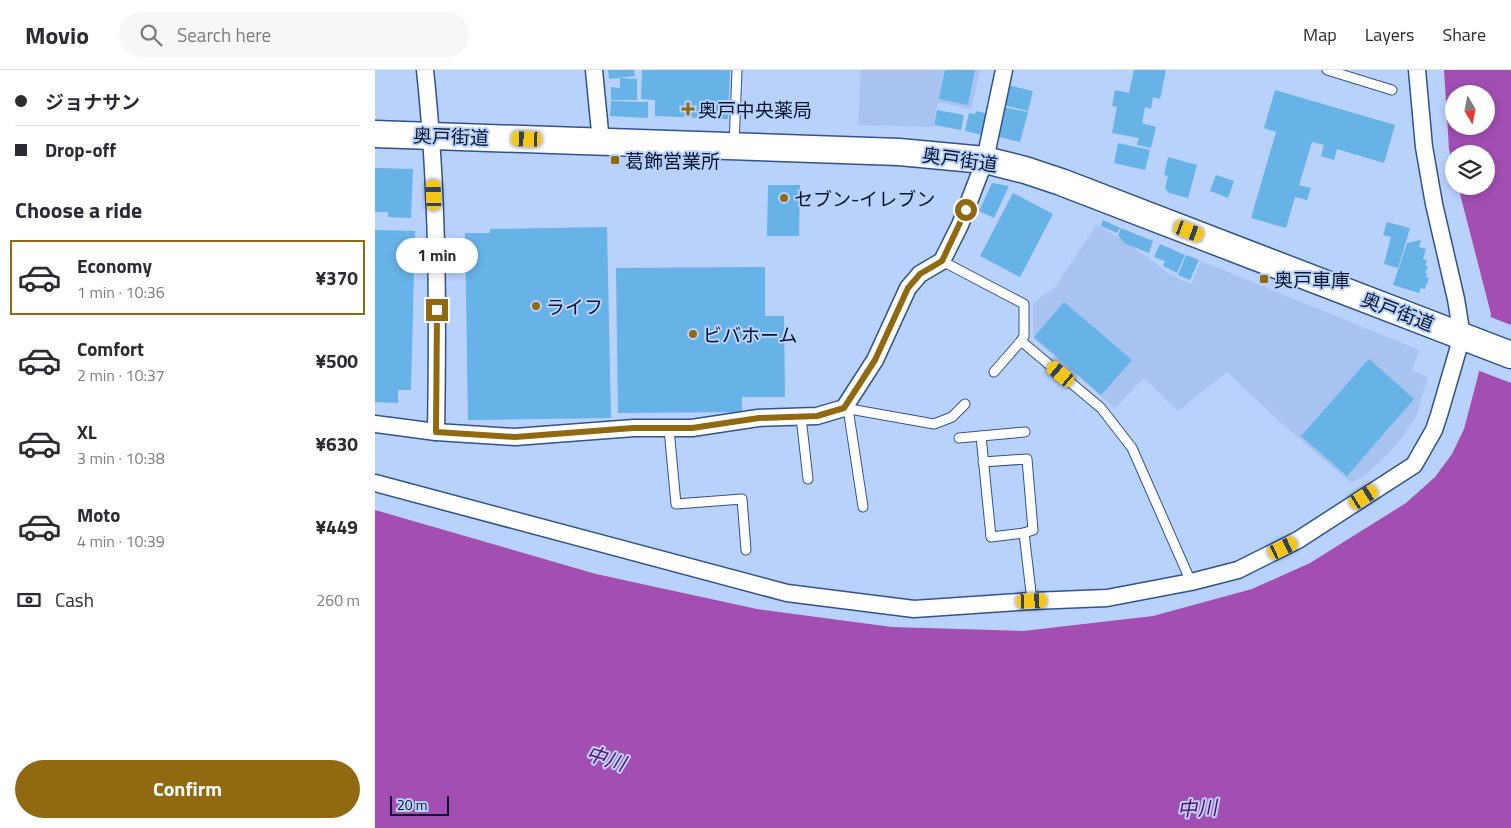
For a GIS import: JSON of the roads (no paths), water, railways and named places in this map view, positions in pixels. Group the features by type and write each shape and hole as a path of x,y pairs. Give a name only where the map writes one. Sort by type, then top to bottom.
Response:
{"main road":[{"name":"奥戸街道","path":"375,134 899,152 985,160 1025,170 1061,182 1511,355"}],"street":[{"path":"425,70 432,136 437,329 436,432"},
{"path":"594,70 601,142"},
{"path":"375,424 436,432 515,437 633,428 692,428 759,418 817,416 844,408 875,360 908,288 920,274 942,261 960,225 985,160 1004,70"},
{"path":"375,483 787,593 914,609 1107,598 1191,582 1238,570 1298,540 1414,465 1434,430 1467,338 1457,307 1434,204 1424,147 1417,70"}],"lane":[{"path":"734,145 737,70"},
{"path":"1327,70 1392,90"},
{"path":"942,261 1024,304 1024,336 994,372"},
{"path":"1021,341 1101,408 1132,448 1191,582"},
{"path":"844,408 934,424 952,418 965,404"},
{"path":"844,408 849,415 863,506"},
{"path":"801,417 808,480"},
{"path":"669,429 676,504 742,499 746,550"},
{"path":"959,438 1025,432"},
{"path":"981,436 983,462 991,536 1024,533 1033,530 1027,459 983,462"},
{"path":"1024,533 1032,601"}],"water":[{"name":"中川","path":"1444,70 1511,70 1511,828 375,828 375,510 596,574 757,609 892,627 1023,631 1153,616 1252,589 1310,563 1406,503 1435,477 1452,454 1464,429 1478,376 1491,314 1460,195 1495,195 1495,145 1449,145 1448,135 1495,135 1495,85 1445,86"}],"place":[{"name":"奥戸中央薬局","path":"688,109"},
{"name":"葛飾営業所","path":"615,160"},
{"name":"セブン-イレブン","path":"784,198"},
{"name":"奥戸車庫","path":"1264,279"},
{"name":"ライフ","path":"536,306"},
{"name":"ビバホーム","path":"693,334"}]}
